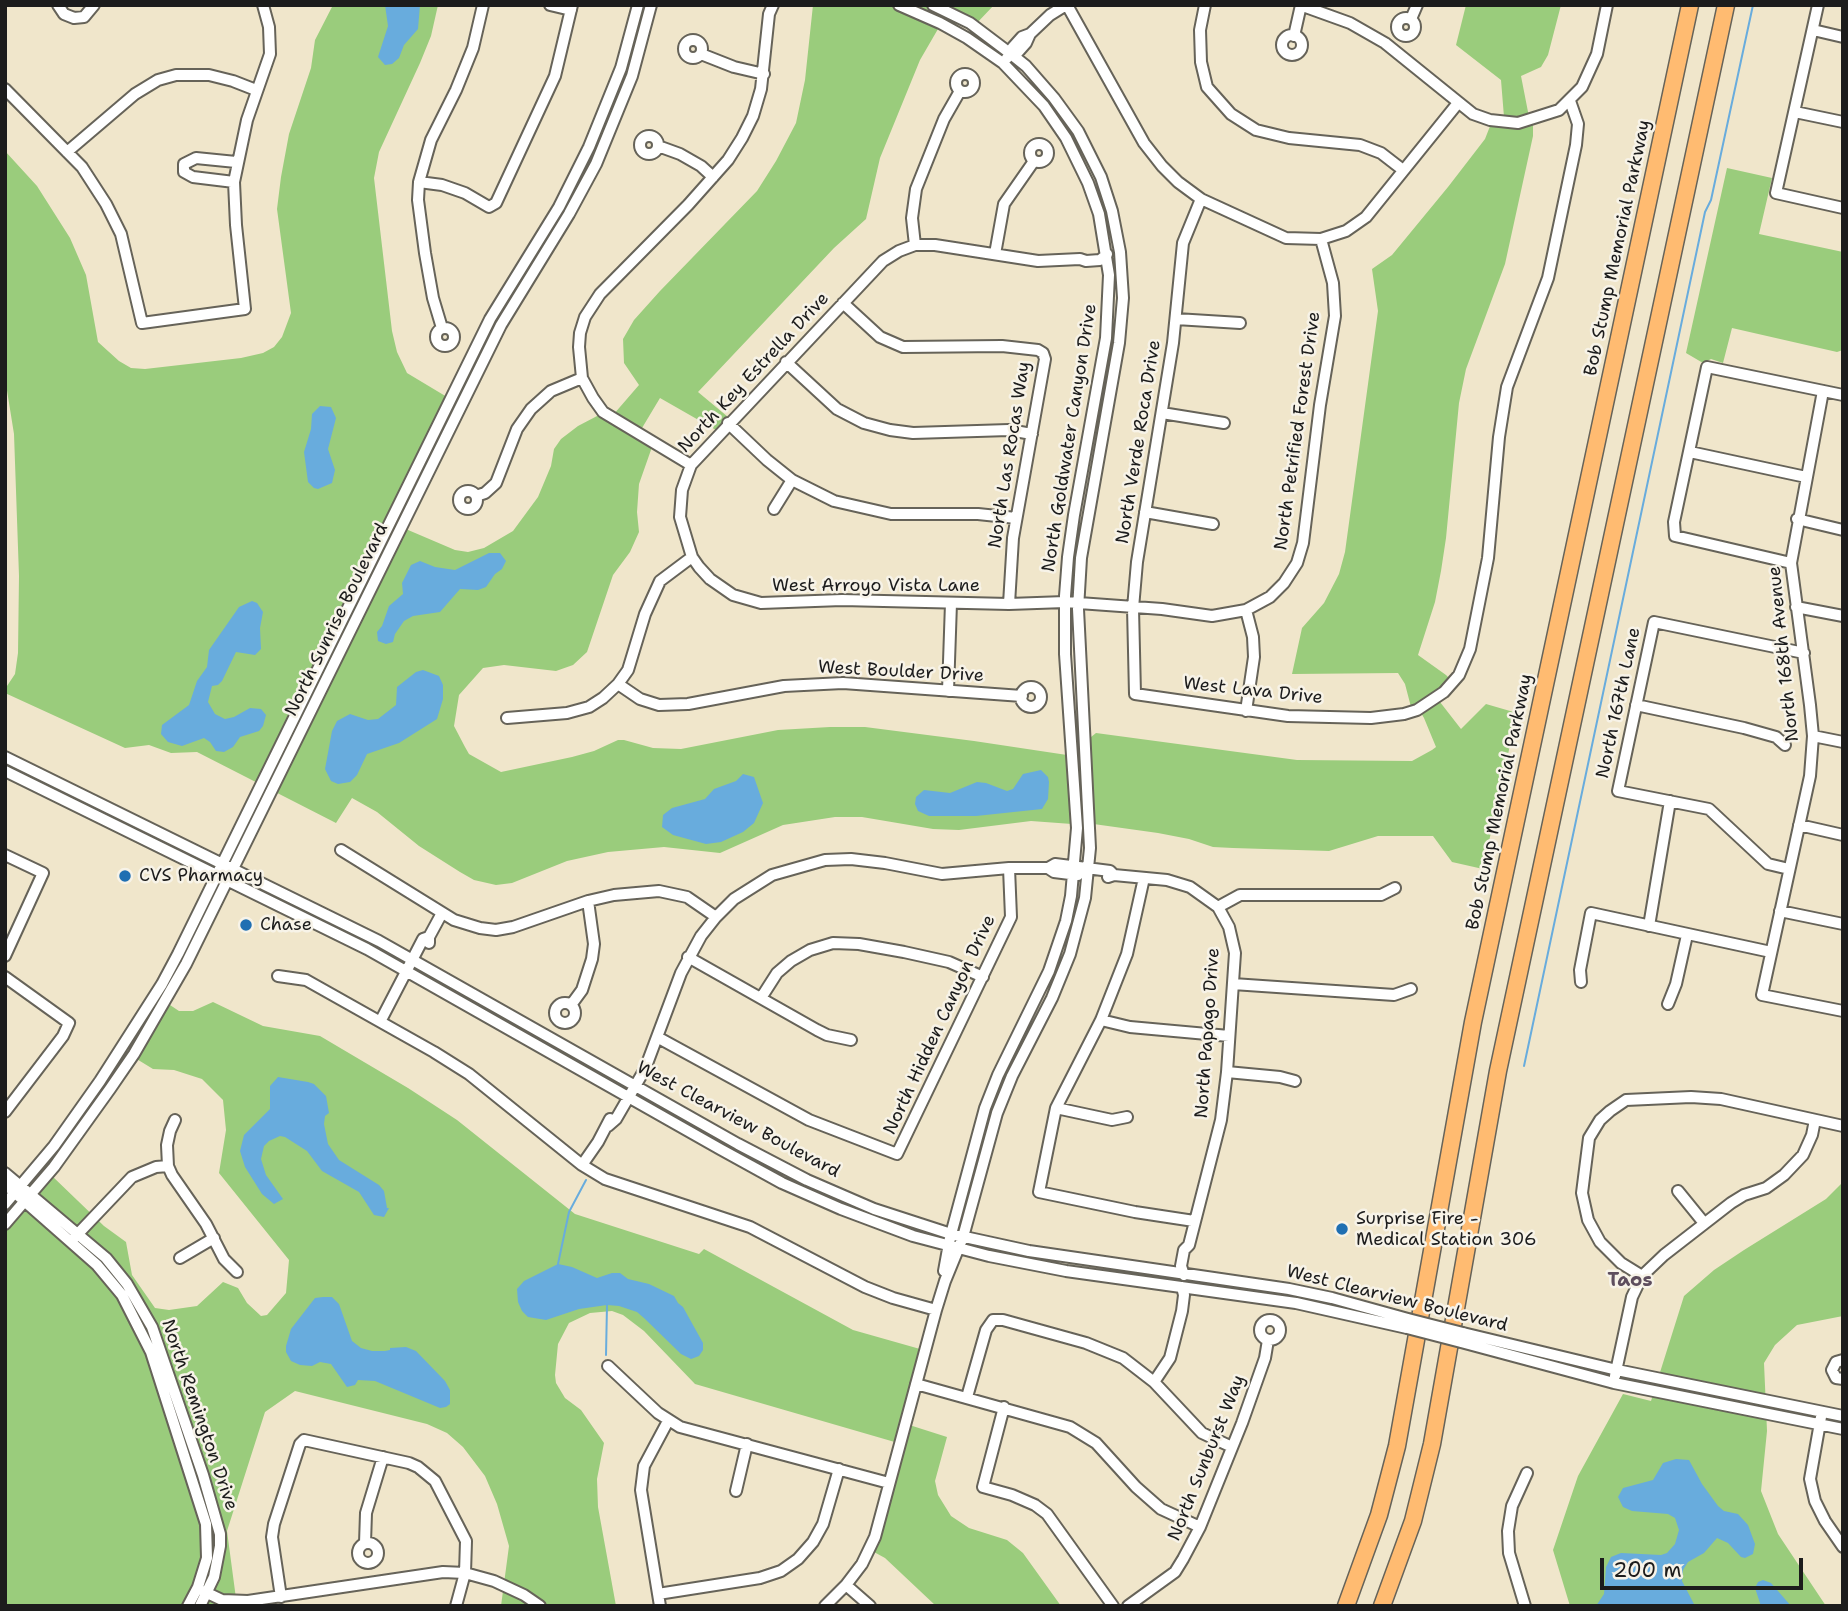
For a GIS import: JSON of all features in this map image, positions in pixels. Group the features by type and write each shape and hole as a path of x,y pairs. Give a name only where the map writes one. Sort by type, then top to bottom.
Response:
{"highway":[{"name":"Bob Stump Memorial Parkway","path":"1346,1606 1379,1515 1397,1446 1473,1022 1690,5"},
{"path":"1382,1606 1413,1521 1432,1444 1498,1070 1726,5"},
{"path":"1703,112 1720,67 1734,5"}],"street":[{"path":"58,5 64,14 74,18 83,17 94,5"},
{"path":"5,89 68,152 94,186 121,234 142,323 245,309 234,182 236,162 256,90 270,54 269,27 263,5"},
{"path":"442,328 433,298 425,253 418,200 419,182 431,140 473,48 483,5"},
{"path":"419,182 442,185 465,193 489,207 496,203 555,76 571,7 551,5"},
{"name":"North Sunrise Boulevard","path":"166,988 224,863 268,787 278,761 490,319 559,207 589,147 621,68 638,5"},
{"name":"North Sunrise Boulevard","path":"278,761 501,325 569,214 596,164 632,76 650,5"},
{"name":"North Goldwater Canyon Drive","path":"825,1606 862,1564 874,1537 957,1235 1012,1076 1052,998 1081,918 1081,871 1066,664 1065,605 1074,515 1106,338 1109,293 1107,254 1094,197 1079,162 1044,106 1003,64 956,32 899,5"},
{"name":"North Goldwater Canyon Drive","path":"933,5 970,23 1011,54 1026,66 1054,98 1092,156 1107,193 1120,252 1123,299 1119,343 1081,558 1078,606 1090,830 1081,871"},
{"path":"1003,64 1021,37 1030,34 1050,15 1067,5 1144,143 1178,182 1201,199 1286,238 1321,239 1346,231 1366,216 1458,103"},
{"path":"1205,5 1200,30 1201,62 1207,87 1231,114 1256,130 1290,138 1360,145 1381,153 1403,170"},
{"path":"1294,36 1301,5 1350,23 1385,43 1473,114 1490,120 1518,123 1546,116 1570,101 1589,75 1597,54 1606,5"},
{"path":"1411,19 1417,5"},
{"path":"1818,5 1776,193 1843,208"},
{"path":"691,465 603,412 582,378 580,333 585,317 600,294 713,177 742,138 752,116 764,74 770,8"},
{"path":"1813,30 1843,37"},
{"path":"701,54 734,67 764,74"},
{"path":"68,152 135,94 158,80 176,75 209,75 256,90"},
{"path":"960,91 944,119 916,189 912,218 915,245 935,245 1038,261 1100,260 1107,254 1120,252"},
{"name":"West Lava Drive","path":"1135,694 1288,716 1386,717 1417,710 1444,692 1459,675 1473,635 1488,558 1499,436 1507,387 1548,278 1576,145 1578,124 1570,101"},
{"path":"1795,112 1843,122"},
{"path":"658,146 680,154 701,166 713,177"},
{"path":"234,182 193,177 184,173 184,164 196,158 236,162"},
{"path":"995,254 1004,204 1034,161"},
{"name":"North Verde Roca Drive","path":"1135,694 1133,608 1137,562 1176,319 1183,243 1201,199"},
{"name":"North Petrified Forest Drive","path":"1284,583 1297,563 1303,543 1320,405 1335,316 1333,283 1321,239"},
{"name":"North Key Estrella Drive","path":"692,557 680,517 682,490 691,465 883,261 915,245"},
{"name":"North Las Rocas Way","path":"843,303 880,337 903,347 1002,346 1038,349 1043,353 1045,359 1016,517 1009,604"},
{"path":"1176,319 1240,323"},
{"path":"786,362 837,409 864,423 913,433 1009,430 1032,434"},
{"path":"1791,563 1675,536 1674,522 1707,367 1843,395"},
{"path":"476,496 485,493 496,483 517,429 531,409 551,391 582,378"},
{"name":"North 168th Avenue","path":"1823,391 1797,519 1791,563 1813,736 1810,776 1762,995 1843,1011"},
{"path":"1162,413 1224,423"},
{"path":"728,423 766,460 792,480 834,501 891,514 1016,517"},
{"path":"1690,453 1806,477"},
{"path":"774,509 792,480"},
{"path":"1145,512 1213,524"},
{"path":"1797,519 1843,530"},
{"path":"507,718 567,713 589,707 603,698 618,684 633,657 654,590 668,574 692,557"},
{"name":"West Arroyo Vista Lane","path":"692,557 699,567 733,595 761,603 842,600 1035,605 1044,608 1065,605 1097,610 1104,606 1162,609 1212,616 1246,610 1270,597 1284,583"},
{"path":"948,691 951,604"},
{"path":"1796,607 1843,616"},
{"path":"1246,610 1253,637 1254,657 1246,711"},
{"name":"North 167th Lane","path":"1670,801 1618,791 1654,622 1804,653"},
{"name":"West Boulder Drive","path":"618,684 640,699 659,705 688,704 754,690 817,683 872,684 1021,696"},
{"path":"1636,705 1744,728 1776,737 1786,745"},
{"path":"1813,736 1843,742"},
{"name":"West Clearview Boulevard","path":"5,757 224,863 415,961 738,1144 874,1209 957,1235 1041,1254 1408,1323 1614,1383 1821,1417 1843,1416"},
{"name":"West Clearview Boulevard","path":"5,771 229,880 409,972 803,1193 878,1224 953,1247 1052,1268 1183,1281"},
{"name":"North Sunrise Boulevard","path":"5,1224 166,988 235,869 268,803 268,787"},
{"path":"1649,926 1670,801 1709,809 1768,864 1789,869"},
{"path":"1799,825 1843,835"},
{"path":"341,850 442,913 467,925 496,930 523,925 588,901 659,891 687,897 716,917"},
{"path":"5,855 43,873 5,956"},
{"path":"582,1165 633,1084 639,1065 646,1061 688,957 716,917 751,886 772,875 825,860 851,859 942,874 1009,868 1048,868 1055,864 1108,877 1114,875 1167,880 1190,887 1217,907 1240,895 1381,895 1395,888"},
{"name":"North Hidden Canyon Drive","path":"657,1037 809,1120 897,1154 1011,917 1009,868"},
{"path":"1144,878 1127,954 1101,1020 1056,1108 1039,1192 1194,1221"},
{"path":"571,1005 582,990 592,959 594,944 588,901"},
{"name":"North Papago Drive","path":"1154,1382 1170,1358 1184,1296 1184,1250 1188,1245 1219,1130 1227,1072 1235,953 1229,927 1217,907"},
{"path":"1780,911 1843,924"},
{"path":"381,1020 396,995 395,990 415,961 423,939 429,937 442,913"},
{"path":"1581,982 1580,970 1591,914 1771,952"},
{"path":"1668,1004 1676,984 1686,936"},
{"path":"761,998 777,973 791,961 810,950 833,943 859,944 904,952 957,965 983,977"},
{"path":"688,957 827,1035 851,1040"},
{"path":"5,976 69,1023 63,1036 5,1112"},
{"path":"278,976 306,980 381,1020 469,1074 582,1165 605,1179 750,1227 877,1293 936,1310"},
{"path":"1233,984 1394,995 1411,989"},
{"path":"1101,1020 1130,1027 1229,1036"},
{"path":"1227,1072 1280,1077 1295,1082"},
{"path":"1642,1276 1621,1263 1600,1242 1588,1220 1582,1194 1589,1138 1605,1116 1626,1100 1691,1097 1746,1103 1843,1126"},
{"path":"1056,1108 1112,1120 1127,1117"},
{"path":"175,1120 167,1145 168,1167 178,1187 214,1238 224,1259 237,1272"},
{"path":"1614,1383 1632,1297 1642,1276 1704,1223 1744,1195 1766,1188 1784,1175 1803,1154 1812,1135 1815,1120"},
{"path":"75,1238 132,1177 156,1167 168,1167"},
{"path":"5,1173 23,1194"},
{"path":"5,1184 23,1194"},
{"path":"1678,1191 1704,1223"},
{"name":"North Sunrise Boulevard","path":"5,1204 23,1194"},
{"name":"North Remington Drive","path":"23,1194 75,1238 122,1295 155,1350 196,1474 206,1524 209,1546 200,1606"},
{"path":"180,1258 214,1238"},
{"path":"967,1397 986,1330 993,1320 1003,1320 1105,1350 1123,1359 1154,1382 1202,1433 1232,1447"},
{"name":"West Clearview Boulevard","path":"1462,1338 1821,1417 1843,1429"},
{"name":"North Sunburst Way","path":"1128,1606 1175,1572 1200,1527 1260,1375 1268,1340"},
{"path":"1843,1360 1836,1362 1832,1370 1836,1378 1843,1380"},
{"path":"608,1366 668,1421 680,1427 889,1483"},
{"path":"916,1384 1053,1420 1085,1435 1110,1457 1148,1499 1176,1517 1200,1527"},
{"path":"1004,1407 983,1488 1012,1495 1035,1505 1047,1514 1113,1606"},
{"path":"1821,1417 1811,1466 1812,1492 1825,1521 1843,1547"},
{"path":"668,1421 644,1466 641,1490 659,1600 760,1578 781,1571 798,1559 813,1542 823,1524 839,1469"},
{"path":"281,1597 272,1537 300,1444 304,1440 418,1467 435,1481 466,1541 465,1573 456,1606"},
{"path":"736,1491 747,1444"},
{"path":"365,1543 366,1513 383,1457"},
{"path":"1525,1606 1509,1553 1508,1531 1512,1506 1528,1473"},
{"path":"202,1590 222,1600 248,1604 423,1574 465,1573 509,1587 540,1606"},
{"path":"846,1585 870,1606"},
{"name":"North Remington Drive","path":"188,1606 202,1590"}],"green space":[{"path":"333,5 438,5 431,36 379,152 374,178 392,331 397,352 407,373 447,397 387,521 455,550 468,552 484,548 513,531 538,497 551,466 554,449 561,439 599,415 607,422 639,385 624,363 623,339 634,320 660,291 757,191 776,161 796,123 805,80 813,5 994,5 976,24 949,10 920,60 880,158 866,219 834,248 698,392 728,417 716,430 660,398 636,438 652,447 639,484 639,532 630,552 613,575 587,652 573,665 556,671 504,665 483,668 459,695 454,726 465,747 469,754 501,772 594,751 618,740 653,748 681,749 778,730 830,727 865,727 1088,756 1086,741 1096,733 1297,760 1412,761 1432,750 1436,747 1424,718 1417,706 1411,707 1405,684 1398,673 1292,674 1302,628 1324,603 1339,574 1345,552 1378,311 1372,269 1392,255 1448,187 1485,139 1494,116 1504,117 1501,80 1456,45 1466,5 1561,5 1548,55 1541,67 1521,76 1533,136 1505,264 1466,369 1459,403 1441,571 1435,602 1418,655 1456,685 1440,702 1461,729 1486,704 1517,713 1483,869 1452,862 1433,836 1378,836 1329,851 1233,848 1213,847 1158,833 1072,821 1072,824 1031,821 959,830 933,829 862,817 835,817 783,825 720,853 664,847 608,852 567,861 512,883 496,885 474,880 460,872 419,846 377,812 352,798 336,823 197,752 171,753 149,745 125,748 5,693 15,674 18,653 19,576 14,434 5,378 5,151 37,186 70,238 86,275 98,342 119,361 131,368 145,369 263,353 274,347 282,337 291,313 277,209 281,177 289,134 311,68 315,40"},
{"path":"1727,168 1772,178 1759,234 1843,252 1843,350 1837,352 1732,328 1723,363 1711,359 1703,363 1686,353"},
{"path":"213,1002 263,1026 320,1036 457,1120 575,1214 699,1254 704,1249 853,1330 920,1349 900,1422 947,1437 935,1481 938,1495 951,1516 969,1528 1007,1540 1023,1553 1061,1606 936,1606 885,1558 874,1552 883,1530 905,1445 695,1384 644,1331 623,1315 612,1311 590,1313 569,1323 558,1344 555,1375 556,1383 565,1398 581,1410 604,1443 597,1479 598,1507 616,1606 501,1606 509,1546 497,1504 485,1476 463,1447 447,1433 427,1424 295,1391 265,1412 227,1531 237,1606 5,1606 5,1228 51,1175 104,1226 126,1242 132,1275 155,1308 169,1310 197,1306 223,1282 238,1288 247,1303 261,1316 267,1315 286,1293 289,1260 219,1173 226,1130 223,1100 202,1079 174,1070 153,1069 135,1058 170,1005 179,1011 193,1011"},
{"path":"1843,1182 1843,1316 1797,1325 1775,1345 1764,1363 1767,1431 1761,1491 1778,1534 1826,1606 1570,1606 1553,1550 1578,1476 1623,1394 1651,1401 1684,1296 1714,1270 1826,1199"}],"water":[{"path":"385,5 420,5 418,29 404,45 399,58 392,64 385,65 378,57 388,26"},
{"path":"320,406 331,407 336,418 328,449 335,470 332,483 318,489 308,482 304,452 311,429 312,414"},
{"path":"489,553 500,553 506,561 486,587 478,590 460,589 440,612 413,616 404,621 393,642 386,644 378,641 377,632 389,606 403,594 402,583 411,565 420,561 455,570"},
{"path":"252,601 257,603 263,612 260,628 261,649 255,655 236,652 222,681 212,686 208,702 215,714 225,719 250,708 261,709 266,715 263,726 259,731 240,737 233,747 224,752 216,751 204,738 182,746 168,742 161,734 162,725 189,705 197,681 207,667 209,650 239,607"},
{"path":"423,670 439,676 443,685 443,699 437,719 399,743 367,754 357,775 350,782 338,784 331,781 325,769 332,731 337,721 350,714 368,720 378,719 396,705 397,687 416,672"},
{"path":"1041,770 1049,782 1048,799 1042,809 976,816 929,816 918,811 915,804 916,797 924,790 950,793 977,782 1007,791 1013,789 1023,774"},
{"path":"743,774 754,777 763,803 754,823 743,832 721,842 706,844 673,835 662,827 663,815 672,808 705,799 714,789 736,781"},
{"path":"278,1077 314,1084 326,1096 329,1113 325,1116 324,1124 328,1144 339,1160 379,1185 384,1191 389,1208 384,1217 374,1215 359,1192 322,1171 307,1151 280,1136 264,1146 261,1159 266,1175 283,1199 274,1204 262,1194 245,1167 240,1151 244,1135 270,1109 270,1086"},
{"path":"558,1264 597,1278 620,1273 628,1279 649,1284 674,1296 703,1343 703,1350 699,1356 691,1359 681,1354 637,1312 619,1306 579,1309 546,1320 528,1317 518,1302 517,1289 524,1281"},
{"path":"332,1297 339,1304 352,1341 361,1348 385,1351 406,1347 416,1351 445,1381 450,1390 450,1404 440,1408 375,1381 358,1380 355,1385 347,1387 331,1364 320,1362 312,1366 291,1361 286,1346 291,1329 315,1298"},
{"path":"1676,1459 1689,1460 1718,1506 1724,1511 1738,1514 1748,1525 1755,1544 1753,1554 1741,1557 1728,1543 1717,1538 1704,1553 1688,1562 1683,1570 1682,1581 1695,1606 1596,1606 1604,1594 1606,1567 1611,1557 1621,1553 1661,1555 1667,1553 1675,1544 1679,1530 1675,1518 1668,1514 1632,1511 1623,1507 1618,1497 1623,1488 1653,1480 1663,1463"},
{"path":"1763,1580 1771,1583 1791,1606 1761,1606 1755,1588 1758,1582"}],"waterway":[{"path":"1524,1066 1705,212 1711,200 1753,5"},
{"path":"558,1264 569,1212 586,1180"},
{"path":"606,1355 607,1305"}],"place":[{"name":"CVS Pharmacy","path":"125,876"},
{"name":"Chase","path":"246,925"},
{"name":"Surprise Fire - Medical Station 306","path":"1342,1229"}],"district":[{"name":"Taos","path":"1630,1281"}]}
